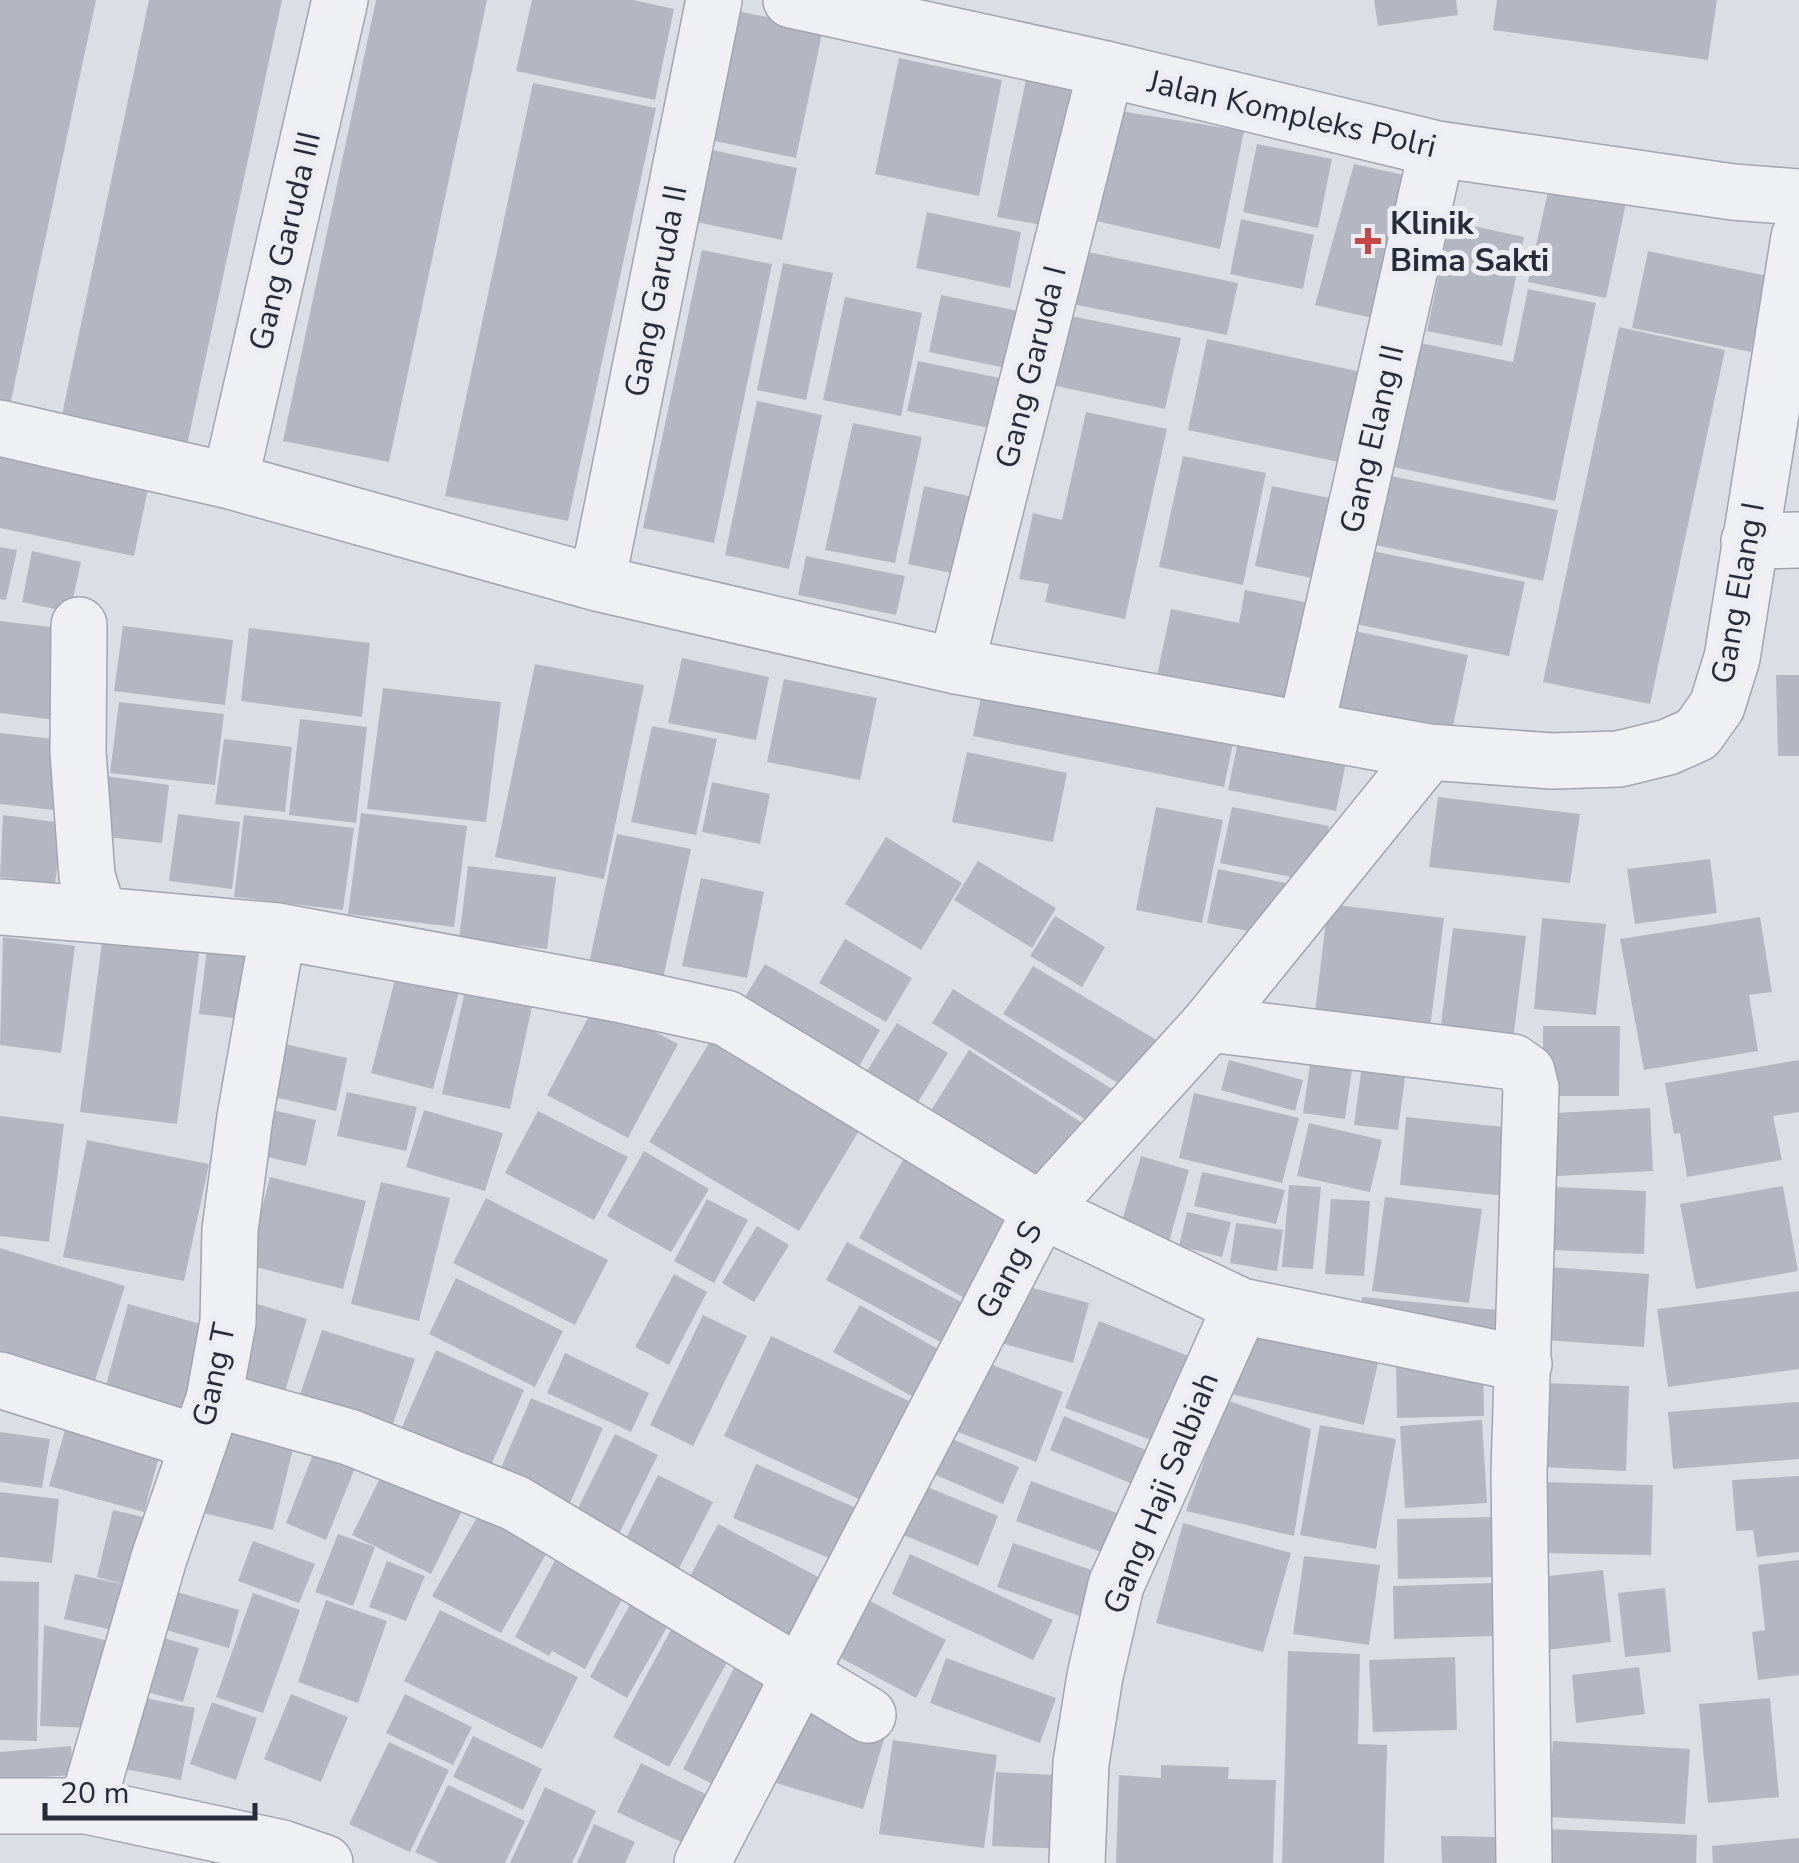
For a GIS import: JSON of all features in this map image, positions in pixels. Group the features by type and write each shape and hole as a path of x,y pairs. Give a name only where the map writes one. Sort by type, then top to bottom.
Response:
{"street":[{"name":"Gang Garuda III","path":"230,481 340,0"},
{"name":"Gang Garuda II","path":"597,583 714,0"},
{"name":"Jalan Kompleks Polri","path":"791,0 1437,149 1733,192 1799,197"},
{"name":"Gang Garuda I","path":"956,666 1106,70"},
{"name":"Gang Elang II","path":"1306,728 1437,149"},
{"name":"Gang Elang I","path":"0,428 230,481 597,583 956,666 1430,752 1552,761 1619,758 1668,747 1697,734 1716,706 1774,541 1799,236"},
{"path":"79,625 78,752 87,876 98,914"},
{"name":"Gang S","path":"702,1863 1041,1210 1209,1024 1430,752"},
{"path":"0,907 278,931 726,1018 1041,1210 1241,1306 1524,1364"},
{"name":"Gang T","path":"87,1806 160,1558 206,1421 228,1322 230,1230 245,1117 278,931"},
{"path":"1209,1024 1522,1066 1528,1072 1531,1088 1519,1473 1524,1863"},
{"name":"Gang Haji Salbiah","path":"1077,1863 1081,1763 1095,1676 1116,1585 1241,1306"},
{"path":"0,1380 206,1421 349,1437 515,1503 868,1715"},
{"path":"0,1806 87,1806 295,1858"}],"building":[{"path":"0,0 96,0 9,410 0,408"},
{"path":"149,0 282,0 185,455 59,429"},
{"path":"376,0 487,0 389,462 283,441"},
{"path":"532,0 633,0 674,9 655,100 516,71"},
{"path":"1374,0 1456,0 1458,15 1378,26"},
{"path":"1497,0 1717,0 1708,60 1493,30"},
{"path":"733,10 823,29 796,158 705,139"},
{"path":"899,58 1002,80 979,196 875,174"},
{"path":"1026,80 1083,92 1048,226 997,217"},
{"path":"533,83 656,108 568,521 445,496"},
{"path":"1120,111 1244,131 1220,249 1083,218"},
{"path":"1257,144 1332,159 1318,228 1243,212"},
{"path":"703,148 797,168 782,240 687,220"},
{"name":"Klinik Bima Sakti","path":"1354,164 1413,177 1390,322 1315,305"},
{"path":"1549,187 1626,203 1606,298 1528,282"},
{"path":"927,212 1021,232 1010,288 916,268"},
{"path":"1241,219 1314,235 1303,289 1230,274"},
{"path":"1450,221 1524,237 1502,346 1427,331"},
{"path":"702,250 772,264 714,543 643,528"},
{"path":"1083,251 1238,283 1227,335 1072,304"},
{"path":"1648,251 1767,276 1751,352 1632,328"},
{"path":"783,263 833,273 806,400 757,390"},
{"path":"1528,289 1596,303 1555,501 1394,467 1420,343 1513,362"},
{"path":"941,295 1023,312 1010,369 929,352"},
{"path":"845,297 922,313 901,416 823,400"},
{"path":"1071,316 1181,338 1165,409 1056,386"},
{"path":"1619,327 1725,350 1650,704 1543,682"},
{"path":"1207,339 1362,372 1343,463 1188,430"},
{"path":"918,361 1009,380 999,430 907,411"},
{"path":"757,401 822,415 789,569 725,555"},
{"path":"1086,412 1167,429 1125,619 1045,602 1049,584 1019,579 1033,513 1062,520"},
{"path":"853,423 922,437 895,563 825,550"},
{"path":"0,454 149,484 134,556 0,528"},
{"path":"1183,456 1266,473 1243,585 1159,567"},
{"path":"1391,476 1558,510 1543,581 1376,545"},
{"path":"924,486 977,498 961,575 908,564"},
{"path":"1272,486 1353,503 1335,583 1255,566"},
{"path":"0,547 17,550 6,600 0,599"},
{"path":"32,551 81,562 70,612 22,602"},
{"path":"1372,551 1525,582 1509,656 1356,624"},
{"path":"806,556 905,576 896,615 798,595"},
{"path":"1245,590 1319,605 1298,705 1157,676 1171,609 1239,623"},
{"path":"0,621 67,629 56,720 0,713"},
{"path":"123,626 233,640 225,705 114,691"},
{"path":"249,628 370,643 362,717 241,701"},
{"path":"1355,631 1468,655 1451,735 1337,712"},
{"path":"682,658 769,677 756,740 668,723"},
{"path":"535,664 644,685 604,879 495,857"},
{"path":"1776,675 1799,675 1799,756 1778,756"},
{"path":"784,679 877,698 860,780 767,762"},
{"path":"984,682 1235,734 1224,787 973,736"},
{"path":"383,688 501,702 486,822 367,809"},
{"path":"119,702 224,714 215,785 110,773"},
{"path":"300,719 367,727 356,823 289,815"},
{"path":"652,726 717,739 696,835 631,822"},
{"path":"1240,732 1348,753 1336,811 1228,790"},
{"path":"0,733 63,740 54,810 0,804"},
{"path":"224,739 292,747 285,812 215,804"},
{"path":"967,752 1067,773 1053,842 952,822"},
{"path":"106,776 169,785 162,843 98,836"},
{"path":"712,782 770,794 760,844 702,832"},
{"path":"1438,797 1580,814 1570,883 1429,867"},
{"path":"1156,807 1223,820 1202,923 1136,910"},
{"path":"1232,807 1329,826 1317,882 1220,863"},
{"path":"361,813 467,826 454,927 348,914"},
{"path":"178,814 240,822 232,889 169,881"},
{"path":"3,815 63,823 55,884 0,877"},
{"path":"244,815 354,828 343,910 234,897"},
{"path":"617,834 691,849 663,979 589,963"},
{"path":"886,837 962,883 921,950 845,904"},
{"path":"1710,859 1717,913 1635,924 1627,869"},
{"path":"978,861 1056,908 1032,948 954,900"},
{"path":"468,866 556,877 547,949 459,939"},
{"path":"1218,869 1290,884 1279,937 1207,923"},
{"path":"701,878 764,892 747,978 682,966"},
{"path":"1328,904 1444,918 1428,1044 1313,1029"},
{"path":"1055,916 1105,947 1082,987 1030,956"},
{"path":"1760,917 1772,992 1749,995 1758,1051 1644,1070 1620,939"},
{"path":"1542,918 1606,924 1596,1015 1534,1009"},
{"path":"104,927 201,938 177,1124 80,1112"},
{"path":"1453,928 1526,936 1512,1048 1439,1041"},
{"path":"209,932 262,939 251,1020 199,1014"},
{"path":"3,937 75,946 61,1053 0,1045"},
{"path":"845,939 912,978 886,1022 819,983"},
{"path":"765,964 880,1030 850,1082 734,1015"},
{"path":"1033,966 1158,1041 1128,1089 1003,1014"},
{"path":"398,968 461,984 433,1089 371,1073"},
{"path":"468,977 535,992 510,1109 442,1094"},
{"path":"953,989 1112,1089 1091,1123 932,1023"},
{"path":"597,1001 678,1044 628,1138 547,1095"},
{"path":"897,1023 948,1053 909,1117 858,1085"},
{"path":"720,1025 869,1114 799,1231 649,1142"},
{"path":"1543,1026 1620,1026 1619,1096 1543,1096"},
{"path":"272,1041 347,1058 336,1111 261,1094"},
{"path":"969,1050 1087,1126 1040,1197 923,1123"},
{"path":"1312,1050 1354,1056 1345,1119 1303,1113"},
{"path":"1363,1057 1407,1063 1398,1130 1354,1125"},
{"path":"1229,1060 1303,1080 1295,1111 1221,1090"},
{"path":"1799,1060 1799,1112 1773,1116 1782,1160 1687,1177 1680,1133 1674,1134 1665,1083"},
{"path":"347,1092 417,1107 406,1151 337,1136"},
{"path":"1194,1093 1299,1118 1282,1183 1179,1158"},
{"path":"255,1106 316,1120 306,1166 245,1152"},
{"path":"1650,1108 1653,1171 1557,1176 1554,1113"},
{"path":"424,1110 503,1133 485,1191 406,1167"},
{"path":"538,1111 628,1157 594,1220 505,1173"},
{"path":"0,1116 64,1124 49,1242 0,1236"},
{"path":"1406,1117 1523,1129 1516,1197 1400,1185"},
{"path":"1309,1123 1382,1140 1370,1192 1297,1176"},
{"path":"87,1140 209,1164 184,1281 63,1257"},
{"path":"644,1151 709,1189 671,1252 607,1216"},
{"path":"1141,1156 1189,1170 1167,1249 1118,1234"},
{"path":"904,1158 1017,1222 971,1302 859,1238"},
{"path":"1202,1172 1285,1190 1276,1224 1194,1206"},
{"path":"270,1177 366,1201 343,1289 247,1265"},
{"path":"381,1182 450,1198 419,1321 351,1304"},
{"path":"1289,1185 1321,1187 1313,1269 1282,1267"},
{"path":"1783,1186 1798,1271 1696,1289 1680,1204"},
{"path":"1554,1187 1646,1191 1644,1254 1551,1250"},
{"path":"1385,1197 1482,1209 1469,1303 1372,1291"},
{"path":"486,1198 608,1260 575,1325 453,1263"},
{"path":"707,1199 748,1220 714,1283 674,1261"},
{"path":"1331,1199 1370,1201 1364,1276 1325,1274"},
{"path":"1187,1212 1231,1222 1222,1257 1179,1246"},
{"path":"1236,1223 1283,1230 1277,1271 1230,1263"},
{"path":"757,1226 789,1245 754,1302 722,1283"},
{"path":"847,1242 965,1304 944,1344 826,1280"},
{"path":"0,1248 125,1286 91,1393 0,1366"},
{"path":"1549,1267 1649,1274 1644,1347 1544,1340"},
{"path":"674,1274 707,1292 669,1365 635,1347"},
{"path":"456,1278 563,1331 535,1387 429,1334"},
{"path":"1018,1284 1089,1303 1073,1363 1001,1343"},
{"path":"1799,1291 1799,1369 1668,1387 1657,1309"},
{"path":"1362,1297 1497,1310 1494,1351 1358,1327"},
{"path":"254,1303 307,1319 282,1401 230,1386"},
{"path":"128,1304 223,1330 198,1414 105,1389"},
{"path":"860,1305 952,1357 924,1403 833,1352"},
{"path":"1245,1313 1382,1345 1364,1425 1227,1393"},
{"path":"703,1315 747,1336 693,1446 650,1425"},
{"path":"1099,1321 1191,1357 1159,1443 1065,1408"},
{"path":"322,1330 415,1359 389,1436 296,1406"},
{"path":"771,1336 909,1401 861,1500 724,1436"},
{"path":"436,1350 524,1390 484,1481 395,1443"},
{"path":"565,1353 649,1393 631,1432 547,1393"},
{"path":"1483,1358 1484,1416 1397,1418 1396,1360"},
{"path":"979,1360 1063,1392 1036,1462 953,1430"},
{"path":"1543,1383 1629,1386 1626,1471 1541,1467"},
{"path":"531,1398 603,1428 562,1521 491,1491"},
{"path":"1226,1400 1311,1429 1294,1536 1186,1511"},
{"path":"1799,1402 1799,1459 1673,1469 1668,1412"},
{"path":"69,1416 163,1442 144,1512 49,1486"},
{"path":"1064,1416 1153,1453 1140,1487 1050,1450"},
{"path":"219,1419 296,1437 273,1530 195,1511"},
{"path":"1482,1420 1487,1503 1405,1508 1400,1426"},
{"path":"1320,1425 1396,1439 1376,1549 1300,1535"},
{"path":"0,1432 50,1439 42,1488 0,1482"},
{"path":"938,1433 1019,1467 1003,1504 922,1469"},
{"path":"615,1434 658,1455 616,1540 573,1518"},
{"path":"316,1447 357,1463 326,1540 286,1523"},
{"path":"756,1464 863,1511 841,1563 733,1518"},
{"path":"385,1468 464,1507 431,1574 352,1535"},
{"path":"658,1475 713,1502 671,1584 617,1556"},
{"path":"1799,1476 1799,1552 1757,1557 1753,1530 1736,1531 1732,1480"},
{"path":"1031,1481 1133,1519 1118,1558 1016,1521"},
{"path":"915,1482 998,1516 978,1566 894,1531"},
{"path":"1539,1482 1653,1485 1651,1555 1537,1553"},
{"path":"0,1492 59,1499 52,1563 0,1557"},
{"path":"487,1500 556,1537 501,1633 432,1596"},
{"path":"113,1510 160,1521 125,1633 64,1619 75,1574 131,1586 97,1577"},
{"path":"1497,1517 1498,1577 1398,1579 1397,1519"},
{"path":"1183,1523 1291,1553 1263,1652 1156,1623"},
{"path":"718,1524 824,1580 786,1651 680,1595"},
{"path":"338,1534 375,1547 353,1606 315,1592"},
{"path":"253,1541 315,1564 299,1603 238,1581"},
{"path":"565,1541 627,1590 585,1669 552,1651 549,1656 515,1637"},
{"path":"1013,1543 1109,1576 1094,1621 997,1587"},
{"path":"910,1554 1053,1620 1033,1660 892,1594"},
{"path":"1304,1556 1380,1565 1369,1645 1293,1634"},
{"path":"1799,1560 1799,1675 1758,1680 1752,1632 1765,1630 1758,1565"},
{"path":"387,1561 425,1576 406,1621 369,1607"},
{"path":"1603,1570 1611,1642 1539,1651 1531,1578"},
{"path":"0,1581 39,1582 37,1741 0,1740"},
{"path":"1494,1583 1495,1636 1394,1639 1393,1586"},
{"path":"1665,1588 1671,1652 1625,1657 1618,1593"},
{"path":"177,1592 239,1610 229,1648 166,1630"},
{"path":"852,1592 946,1640 916,1698 822,1648"},
{"path":"253,1593 300,1610 263,1713 216,1697"},
{"path":"633,1599 671,1620 627,1698 590,1677"},
{"path":"326,1600 387,1621 358,1703 298,1682"},
{"path":"440,1610 578,1677 542,1749 404,1681"},
{"path":"44,1625 117,1643 97,1728 40,1726"},
{"path":"673,1626 730,1657 669,1767 613,1737"},
{"path":"153,1635 199,1648 183,1702 137,1689"},
{"path":"1288,1651 1360,1654 1358,1744 1387,1745 1384,1863 1282,1863"},
{"path":"741,1654 786,1677 728,1792 683,1769"},
{"path":"1455,1657 1457,1730 1373,1732 1369,1660"},
{"path":"946,1658 1056,1698 1040,1743 930,1703"},
{"path":"1639,1667 1645,1714 1576,1723 1572,1675"},
{"path":"291,1694 348,1717 321,1782 264,1759"},
{"path":"405,1694 472,1727 453,1765 386,1733"},
{"path":"129,1695 195,1708 181,1780 115,1767"},
{"path":"1770,1698 1779,1797 1708,1803 1699,1704"},
{"path":"212,1702 257,1718 236,1780 190,1764"},
{"path":"798,1711 885,1736 863,1809 776,1783"},
{"path":"473,1736 542,1769 523,1810 453,1777"},
{"path":"893,1740 997,1755 984,1848 879,1834"},
{"path":"1553,1741 1690,1749 1685,1824 1548,1817"},
{"path":"389,1742 449,1770 410,1852 349,1824"},
{"path":"71,1746 73,1775 0,1780 0,1752"},
{"path":"641,1763 716,1799 692,1847 617,1812"},
{"path":"1161,1765 1229,1767 1228,1779 1276,1780 1273,1863 1116,1863 1119,1775 1161,1778"},
{"path":"996,1772 1074,1776 1072,1849 992,1846"},
{"path":"448,1785 525,1821 505,1863 439,1863 415,1852"},
{"path":"545,1787 596,1811 572,1863 510,1863"},
{"path":"594,1824 635,1842 625,1863 577,1863"},
{"path":"1548,1829 1697,1835 1696,1863 1546,1863"},
{"path":"1441,1836 1502,1837 1502,1863 1442,1863"},
{"path":"1799,1838 1799,1863 1713,1863 1712,1846"}],"place":[{"name":"Klinik Bima Sakti","path":"1368,241"}]}
